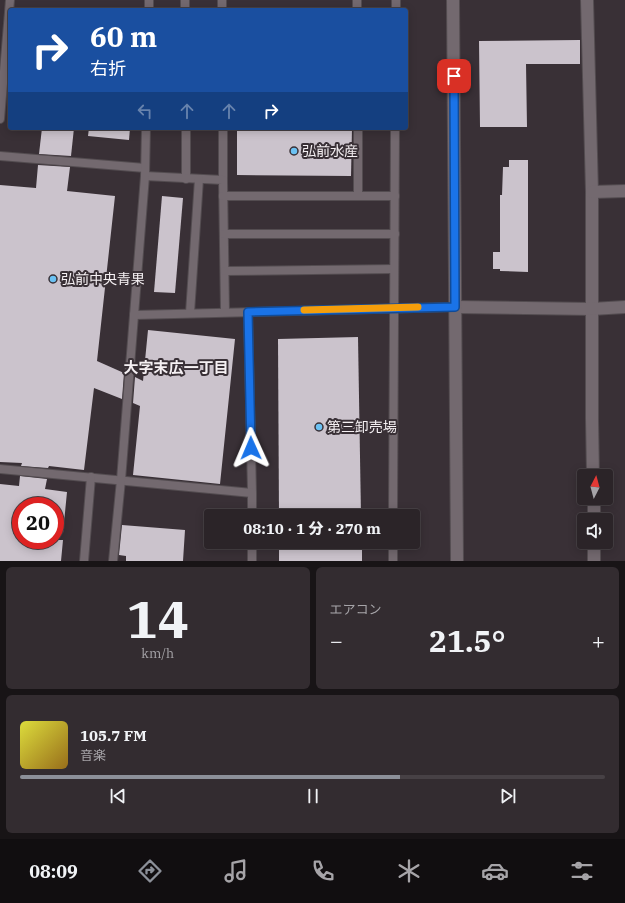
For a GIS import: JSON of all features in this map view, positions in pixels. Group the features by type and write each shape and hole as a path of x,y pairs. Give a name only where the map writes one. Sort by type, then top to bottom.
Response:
{"street":[{"path":"453,0 457,561"},
{"path":"587,0 592,192 593,469"},
{"path":"592,192 625,191"},
{"path":"455,307 625,308"},
{"path":"594,549 594,561"}],"lane":[{"path":"0,119 8,24"},
{"path":"113,561 121,480 145,176 146,130"},
{"path":"186,130 186,179"},
{"path":"223,130 225,312"},
{"path":"358,130 358,196"},
{"path":"393,509 395,130"},
{"path":"0,156 145,168"},
{"path":"145,176 223,180"},
{"path":"190,313 199,179"},
{"path":"224,196 395,196"},
{"path":"224,234 395,234"},
{"path":"225,271 394,269"},
{"path":"134,315 455,307"},
{"path":"248,312 252,509"},
{"path":"0,469 252,493"},
{"path":"84,561 91,478"},
{"path":"252,549 252,561"},
{"path":"393,549 393,561"}],"building":[{"path":"580,40 580,64 526,64 527,127 480,127 479,41"},
{"path":"42,130 74,130 71,156 39,154"},
{"path":"89,130 130,130 129,140 88,136"},
{"name":"弘前水産","path":"237,130 352,130 351,176 237,175"},
{"path":"509,160 528,160 528,272 500,271 500,269 493,269 493,252 500,252 500,195 502,195 503,167 509,167"},
{"name":"弘前中央青果","path":"38,165 70,167 67,191 115,196 97,361 124,373 122,399 94,388 84,470 49,466 48,468 21,466 22,463 0,462 0,185 36,188"},
{"path":"162,196 183,198 175,293 154,292"},
{"path":"148,330 235,339 220,484 133,475 140,406 133,403 135,377 143,381"},
{"name":"第三卸売場","path":"358,337 361,509 279,509 278,339"},
{"path":"20,476 47,479 45,489 67,492 64,523 64,497 12,497 12,549 62,549 61,561 0,561 0,484 19,486"},
{"path":"122,525 185,530 183,561 126,561 126,556 119,555"},
{"path":"279,549 362,549 362,561 279,561"}],"slow traffic":[{"path":"304,310 418,307"}],"place":[{"name":"弘前水産","path":"294,151"},
{"name":"弘前中央青果","path":"53,279"},
{"name":"第三卸売場","path":"319,427"}],"district":[{"name":"大字末広一丁目","path":"176,368"}],"route":[{"path":"251,448 248,312 455,307 454,76"}]}
